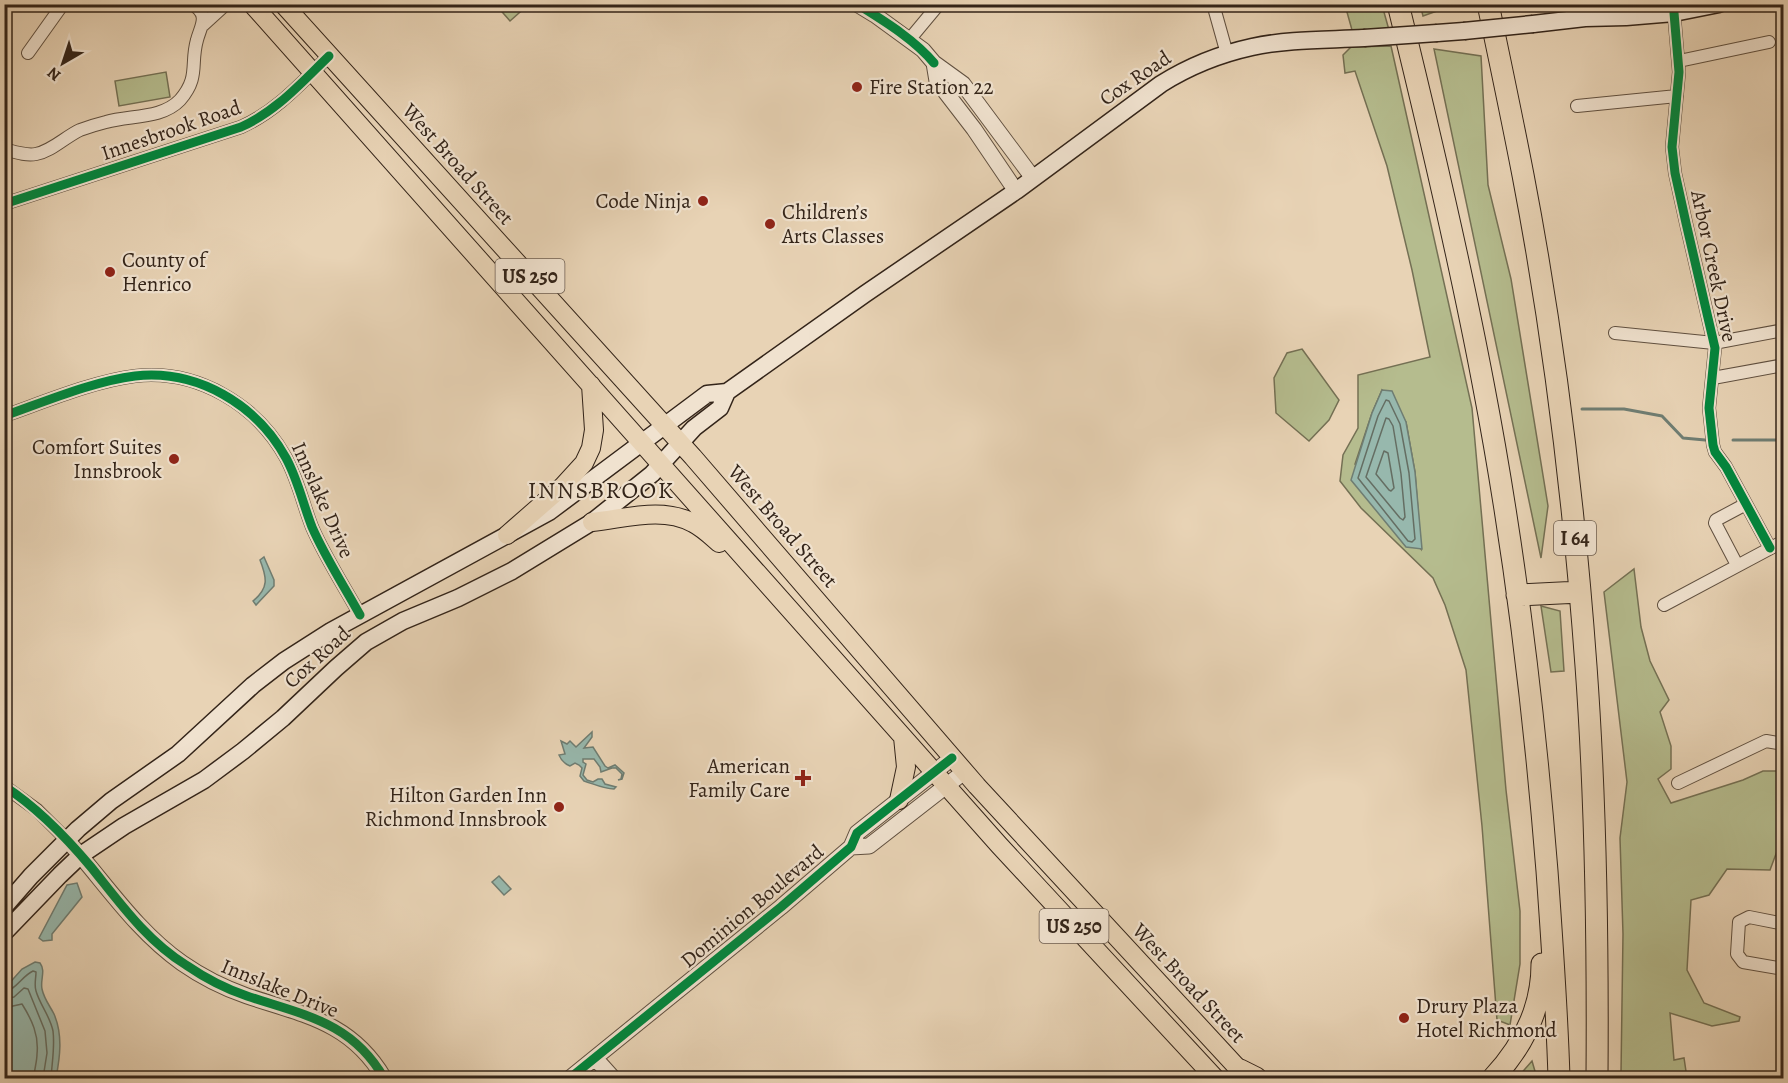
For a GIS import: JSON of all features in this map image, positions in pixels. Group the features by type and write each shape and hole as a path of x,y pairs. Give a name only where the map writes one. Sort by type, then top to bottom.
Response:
{"highway":[{"path":"1398,4 1462,275 1486,396 1517,595 1534,725 1544,828 1559,1078"},
{"name":"I 64","path":"1488,4 1536,252 1555,374 1580,592 1591,735 1598,927 1597,1078"},
{"path":"1517,595 1580,592"},
{"path":"1493,1078 1510,1060 1522,1041 1533,1018 1538,999 1542,974 1540,912 1544,828"},
{"path":"1598,927 1609,980 1611,1078"}],"main road":[{"name":"US 250","path":"252,4 999,845 1215,1078"},
{"name":"West Broad Street","path":"283,4 665,425 964,772 1247,1076"},
{"name":"Cox Road","path":"4,907 66,839 111,801 178,754 253,685 284,661 331,631 563,502 707,394 727,392 1016,191 1177,74 1227,54 1278,43 1464,31 1585,18 1674,13 1719,4"},
{"path":"507,535 568,482 584,464 591,448 594,430 591,385"},
{"name":"Cox Road","path":"4,933 81,855 124,826 204,780 243,752 373,638 403,621 458,598 530,562 592,522 649,477 694,428 720,408 727,392"},
{"path":"592,522 648,515 668,515 693,523 719,543 740,552"},
{"path":"373,638 369,631 371,625 386,600"},
{"path":"357,650 362,622 360,615"},
{"path":"899,800 906,767 903,737"}],"street":[{"path":"28,52 63,4"},
{"path":"4,149 20,153 39,153 88,128 172,107 183,96 194,72 196,44 203,25 200,10 192,4"},
{"path":"203,25 226,4"},
{"path":"857,4 923,50 934,63 963,84 1033,178"},
{"path":"909,40 939,4"},
{"path":"1213,4 1227,54"},
{"name":"Arbor Creek Drive","path":"1674,13 1679,61 1672,147 1714,342 1713,378 1709,393 1713,445 1770,548"},
{"path":"1679,61 1769,42"},
{"name":"Innesbrook Road","path":"4,204 242,127 272,110 329,56"},
{"path":"934,63 937,81 974,129 1016,191"},
{"path":"1577,106 1677,96"},
{"path":"1615,333 1714,342 1784,330"},
{"path":"1713,378 1784,365"},
{"name":"Innslake Drive","path":"4,416 110,381 138,376 166,376 190,381 231,398 258,420 278,444 294,476 318,539 360,615"},
{"path":"1737,566 1715,523 1716,520 1746,504"},
{"path":"1664,605 1784,541"},
{"path":"1678,783 1766,741 1784,744"},
{"name":"Dominion Boulevard","path":"851,847 869,846 940,779 952,758"},
{"name":"Dominion Boulevard","path":"570,1078 753,932 851,847 857,833 899,800 940,779 964,772"},
{"name":"Innslake Drive","path":"4,786 37,810 81,855 147,934 176,958 221,985 326,1022 356,1044 371,1059 384,1078"},
{"path":"1784,924 1749,917 1739,922 1737,954 1743,962 1749,964 1784,969"},
{"path":"595,1058 613,1078"}],"green space":[{"path":"1420,4 1454,4 1454,5 1423,16"},
{"path":"496,5 528,5 510,21"},
{"path":"1345,5 1382,5 1389,30 1352,30"},
{"path":"1520,5 1554,5 1537,11"},
{"path":"1391,46 1472,408 1506,790 1520,911 1520,964 1510,1025 1497,1020 1482,826 1466,670 1445,605 1433,578 1361,508 1340,481 1343,455 1358,428 1358,375 1430,357 1387,166 1355,71 1345,73 1343,55 1351,47","holes":["1382,390 1406,422 1415,472 1421,549 1355,464"]},
{"path":"1434,49 1481,56 1488,185 1511,279 1548,506 1541,558"},
{"path":"166,72 170,97 119,106 115,81"},
{"path":"1302,349 1339,400 1329,420 1309,441 1276,413 1274,378 1287,353"},
{"path":"1634,569 1641,627 1650,661 1669,700 1660,712 1671,746 1671,769 1658,779 1671,803 1743,780 1763,771 1783,771 1783,835 1770,870 1727,869 1709,895 1691,900 1687,970 1704,1003 1740,1017 1739,1021 1712,1026 1670,1013 1674,1060 1684,1058 1687,1078 1622,1078 1621,1073 1623,934 1620,838 1627,782 1604,592"},
{"path":"1541,606 1560,611 1564,671 1551,672"},
{"path":"1532,1061 1537,1078 1517,1078"}],"water":[{"path":"1382,390 1392,391 1406,422 1415,472 1422,549 1406,547 1351,480 1372,413"},
{"path":"264,557 274,580 274,586 256,605 253,601 262,592 265,582 260,560"},
{"path":"592,732 592,737 584,748 593,747 605,766 608,768 615,765 624,773 622,779 618,780 621,779 622,774 616,768 601,772 594,759 583,759 586,764 583,775 587,780 593,782 602,779 605,784 616,787 614,789 584,781 580,776 582,768 575,763 568,765 559,755 565,754 561,741 567,744 570,741 576,747"},
{"path":"499,876 511,889 504,895 492,882"},
{"path":"77,883 82,897 52,934 52,940 43,941 39,938 67,885"},
{"path":"35,962 42,966 43,993 59,1030 56,1078 5,1078 5,988 22,969"}],"waterway":[{"path":"1582,409 1624,409 1662,416 1683,438 1705,440"},
{"path":"1733,440 1784,440"}],"cycle path":[{"path":"857,4 908,38 934,63"},
{"path":"1674,13 1679,72 1672,147 1675,173 1715,348 1709,408 1713,445 1770,548"},
{"path":"4,204 241,127 278,104 329,56"},
{"path":"4,416 86,387 135,376 158,375 181,378 223,394 259,422 274,439 286,458 317,538 360,615"},
{"path":"570,1078 781,907 851,847 857,833 952,758"},
{"path":"4,786 40,813 61,834 134,920 172,955 223,987 307,1016 342,1032 371,1059 384,1078"}],"place":[{"name":"Fire Station 22","path":"857,87"},
{"name":"Code Ninja","path":"703,201"},
{"name":"Children’s Arts Classes","path":"770,224"},
{"name":"County of Henrico","path":"110,272"},
{"name":"Comfort Suites Innsbrook","path":"174,459"},
{"name":"American Family Care","path":"803,778"},
{"name":"Hilton Garden Inn Richmond Innsbrook","path":"559,807"},
{"name":"Drury Plaza Hotel Richmond","path":"1404,1018"}],"district":[{"name":"INNSBROOK","path":"601,490"}]}
